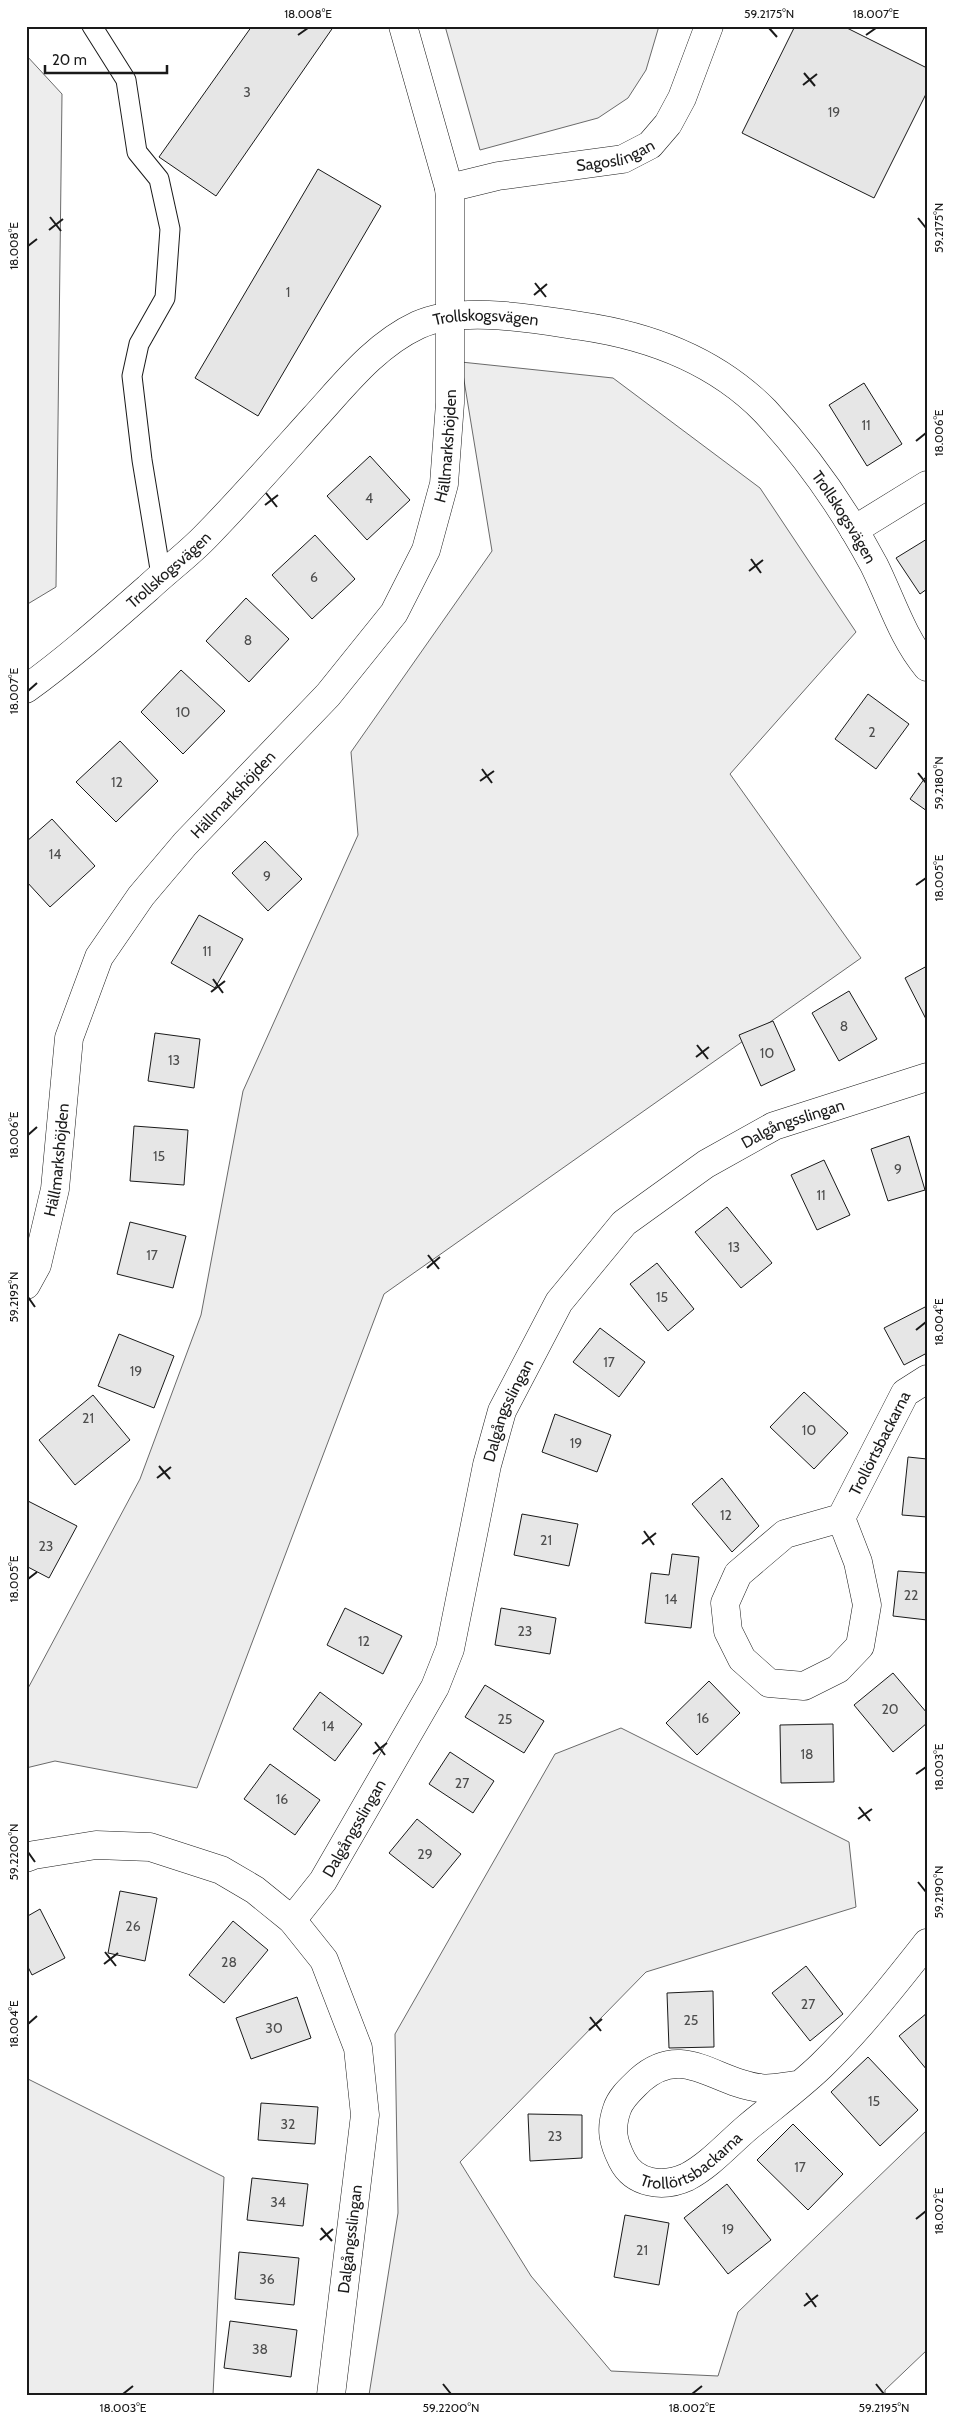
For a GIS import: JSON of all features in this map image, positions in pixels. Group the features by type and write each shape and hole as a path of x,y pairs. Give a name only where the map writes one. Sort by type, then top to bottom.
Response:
{"street":[{"path":"404,26 450,188 450,317"},
{"name":"Sagoslingan","path":"450,188 498,176 623,159 650,144 668,124 682,98 709,26"},
{"name":"Trollskogsvägen","path":"26,689 68,659 204,537 348,381 381,348 419,325 450,317 479,316 540,320 604,329 649,340 681,352 710,366 739,387 764,411 816,471 854,530 874,566 902,628 927,667"},
{"name":"Hällmarkshöjden","path":"26,1285 37,1265 55,1189 69,1038 99,957 141,896 185,844 328,695 394,613 426,550 444,484 450,403 450,317"},
{"path":"854,530 927,485"},
{"name":"Dalgångsslingan","path":"292,1920 324,1881 435,1688 450,1649 487,1465 502,1411 559,1302 624,1223 706,1164 774,1126 927,1077"},
{"name":"Trollörtsbackarna","path":"841,1518 905,1392 927,1379"},
{"path":"841,1518 858,1562 868,1605 860,1646 838,1669 804,1686 769,1683 742,1659 728,1631 725,1603 738,1574 785,1534 841,1518"},
{"name":"Dalgångsslingan","path":"26,1858 96,1845 150,1847 221,1870 255,1890 292,1920 324,1960 358,2048 365,2114 331,2395"},
{"name":"Trollörtsbackarna","path":"797,2085 761,2088 732,2082 707,2069 686,2063 665,2066 646,2075 627,2092 617,2107 613,2123 612,2141 625,2167 642,2181 667,2183 687,2177 708,2162 820,2067 869,2015 927,1943"}],"lane":[{"path":"92,26 126,80 137,152 159,179 170,229 165,298 139,344 132,376 142,460 161,576"}],"shaded area":[{"path":"445,26 659,26 646,70 628,98 598,118 480,150"},
{"path":"26,55 62,94 56,587 26,605"},
{"path":"461,362 613,378 760,488 856,632 730,774 861,958 384,1294 197,1788 55,1761 26,1768 26,1692 140,1479 201,1315 243,1091 358,835 351,752 492,551"},
{"path":"621,1728 849,1842 856,1907 646,1972 460,2162 531,2276 611,2371 718,2376 738,2312 927,2130 927,2350 885,2390 885,2395 369,2395 398,2213 395,2034 555,1754"},
{"path":"26,2078 224,2177 213,2395 26,2395"}],"building":[{"path":"252,26 334,26 216,196 159,157"},
{"path":"795,26 843,26 927,68 927,92 874,198 742,133"},
{"path":"318,169 381,206 258,416 195,378"},
{"path":"864,383 902,444 867,466 829,405"},
{"path":"370,456 410,500 367,540 327,496"},
{"path":"315,535 355,579 312,619 272,575"},
{"path":"927,539 927,589 920,594 896,558"},
{"path":"246,598 289,639 249,682 206,641"},
{"path":"181,670 225,711 183,754 141,712"},
{"path":"868,694 909,724 876,769 835,739"},
{"path":"120,741 158,781 116,822 76,782"},
{"path":"927,775 927,811 910,799"},
{"path":"52,819 95,866 50,907 26,881 26,842"},
{"path":"265,841 302,879 268,911 232,873"},
{"path":"199,915 243,939 215,988 171,963"},
{"path":"927,966 927,1021 905,978"},
{"path":"849,991 877,1039 839,1061 812,1013"},
{"path":"773,1021 795,1070 761,1086 739,1035"},
{"path":"155,1033 200,1039 194,1088 148,1081"},
{"path":"134,1126 188,1130 184,1185 130,1181"},
{"path":"909,1136 925,1190 888,1201 871,1149"},
{"path":"824,1160 850,1215 817,1230 791,1175"},
{"path":"727,1207 772,1263 741,1288 695,1232"},
{"path":"130,1222 186,1236 173,1288 117,1274"},
{"path":"657,1263 694,1309 668,1331 630,1284"},
{"path":"927,1306 927,1353 904,1365 884,1328"},
{"path":"600,1328 645,1362 619,1397 573,1362"},
{"path":"119,1334 174,1356 154,1408 98,1386"},
{"path":"804,1392 848,1433 814,1469 770,1427"},
{"path":"93,1395 130,1440 75,1485 39,1440"},
{"path":"555,1414 611,1435 597,1472 542,1452"},
{"path":"908,1457 927,1459 927,1517 902,1515"},
{"path":"722,1478 759,1526 732,1552 692,1504"},
{"path":"26,1500 77,1526 49,1578 26,1566"},
{"path":"522,1514 578,1524 569,1566 514,1555"},
{"path":"672,1554 699,1557 691,1628 645,1623 651,1573 669,1575"},
{"path":"898,1571 927,1573 927,1620 893,1616"},
{"path":"345,1608 402,1636 383,1674 327,1645"},
{"path":"501,1608 556,1618 550,1654 495,1645"},
{"path":"893,1673 927,1713 927,1723 893,1752 854,1705"},
{"path":"709,1681 740,1713 697,1755 666,1723"},
{"path":"485,1685 544,1721 524,1753 465,1717"},
{"path":"320,1692 362,1724 335,1761 293,1729"},
{"path":"833,1724 834,1782 781,1783 780,1725"},
{"path":"450,1752 494,1781 473,1813 429,1784"},
{"path":"270,1764 320,1800 295,1835 244,1799"},
{"path":"417,1819 461,1854 433,1888 389,1853"},
{"path":"120,1891 157,1898 145,1961 108,1953"},
{"path":"40,1909 65,1958 32,1975 26,1963 26,1917"},
{"path":"233,1921 268,1950 224,2003 189,1975"},
{"path":"806,1966 843,2014 810,2041 772,1993"},
{"path":"713,1991 714,2047 669,2048 667,1993"},
{"path":"297,1997 311,2038 251,2059 236,2018"},
{"path":"927,2013 927,2070 899,2036"},
{"path":"868,2057 918,2110 880,2146 831,2092"},
{"path":"261,2103 318,2107 315,2144 258,2140"},
{"path":"528,2114 582,2115 582,2158 530,2161"},
{"path":"793,2124 843,2174 808,2210 757,2160"},
{"path":"252,2178 308,2184 303,2226 247,2220"},
{"path":"727,2184 771,2240 728,2274 684,2218"},
{"path":"625,2215 669,2223 659,2285 614,2277"},
{"path":"239,2252 299,2258 294,2305 235,2299"},
{"path":"230,2321 297,2330 291,2377 224,2368"}]}
